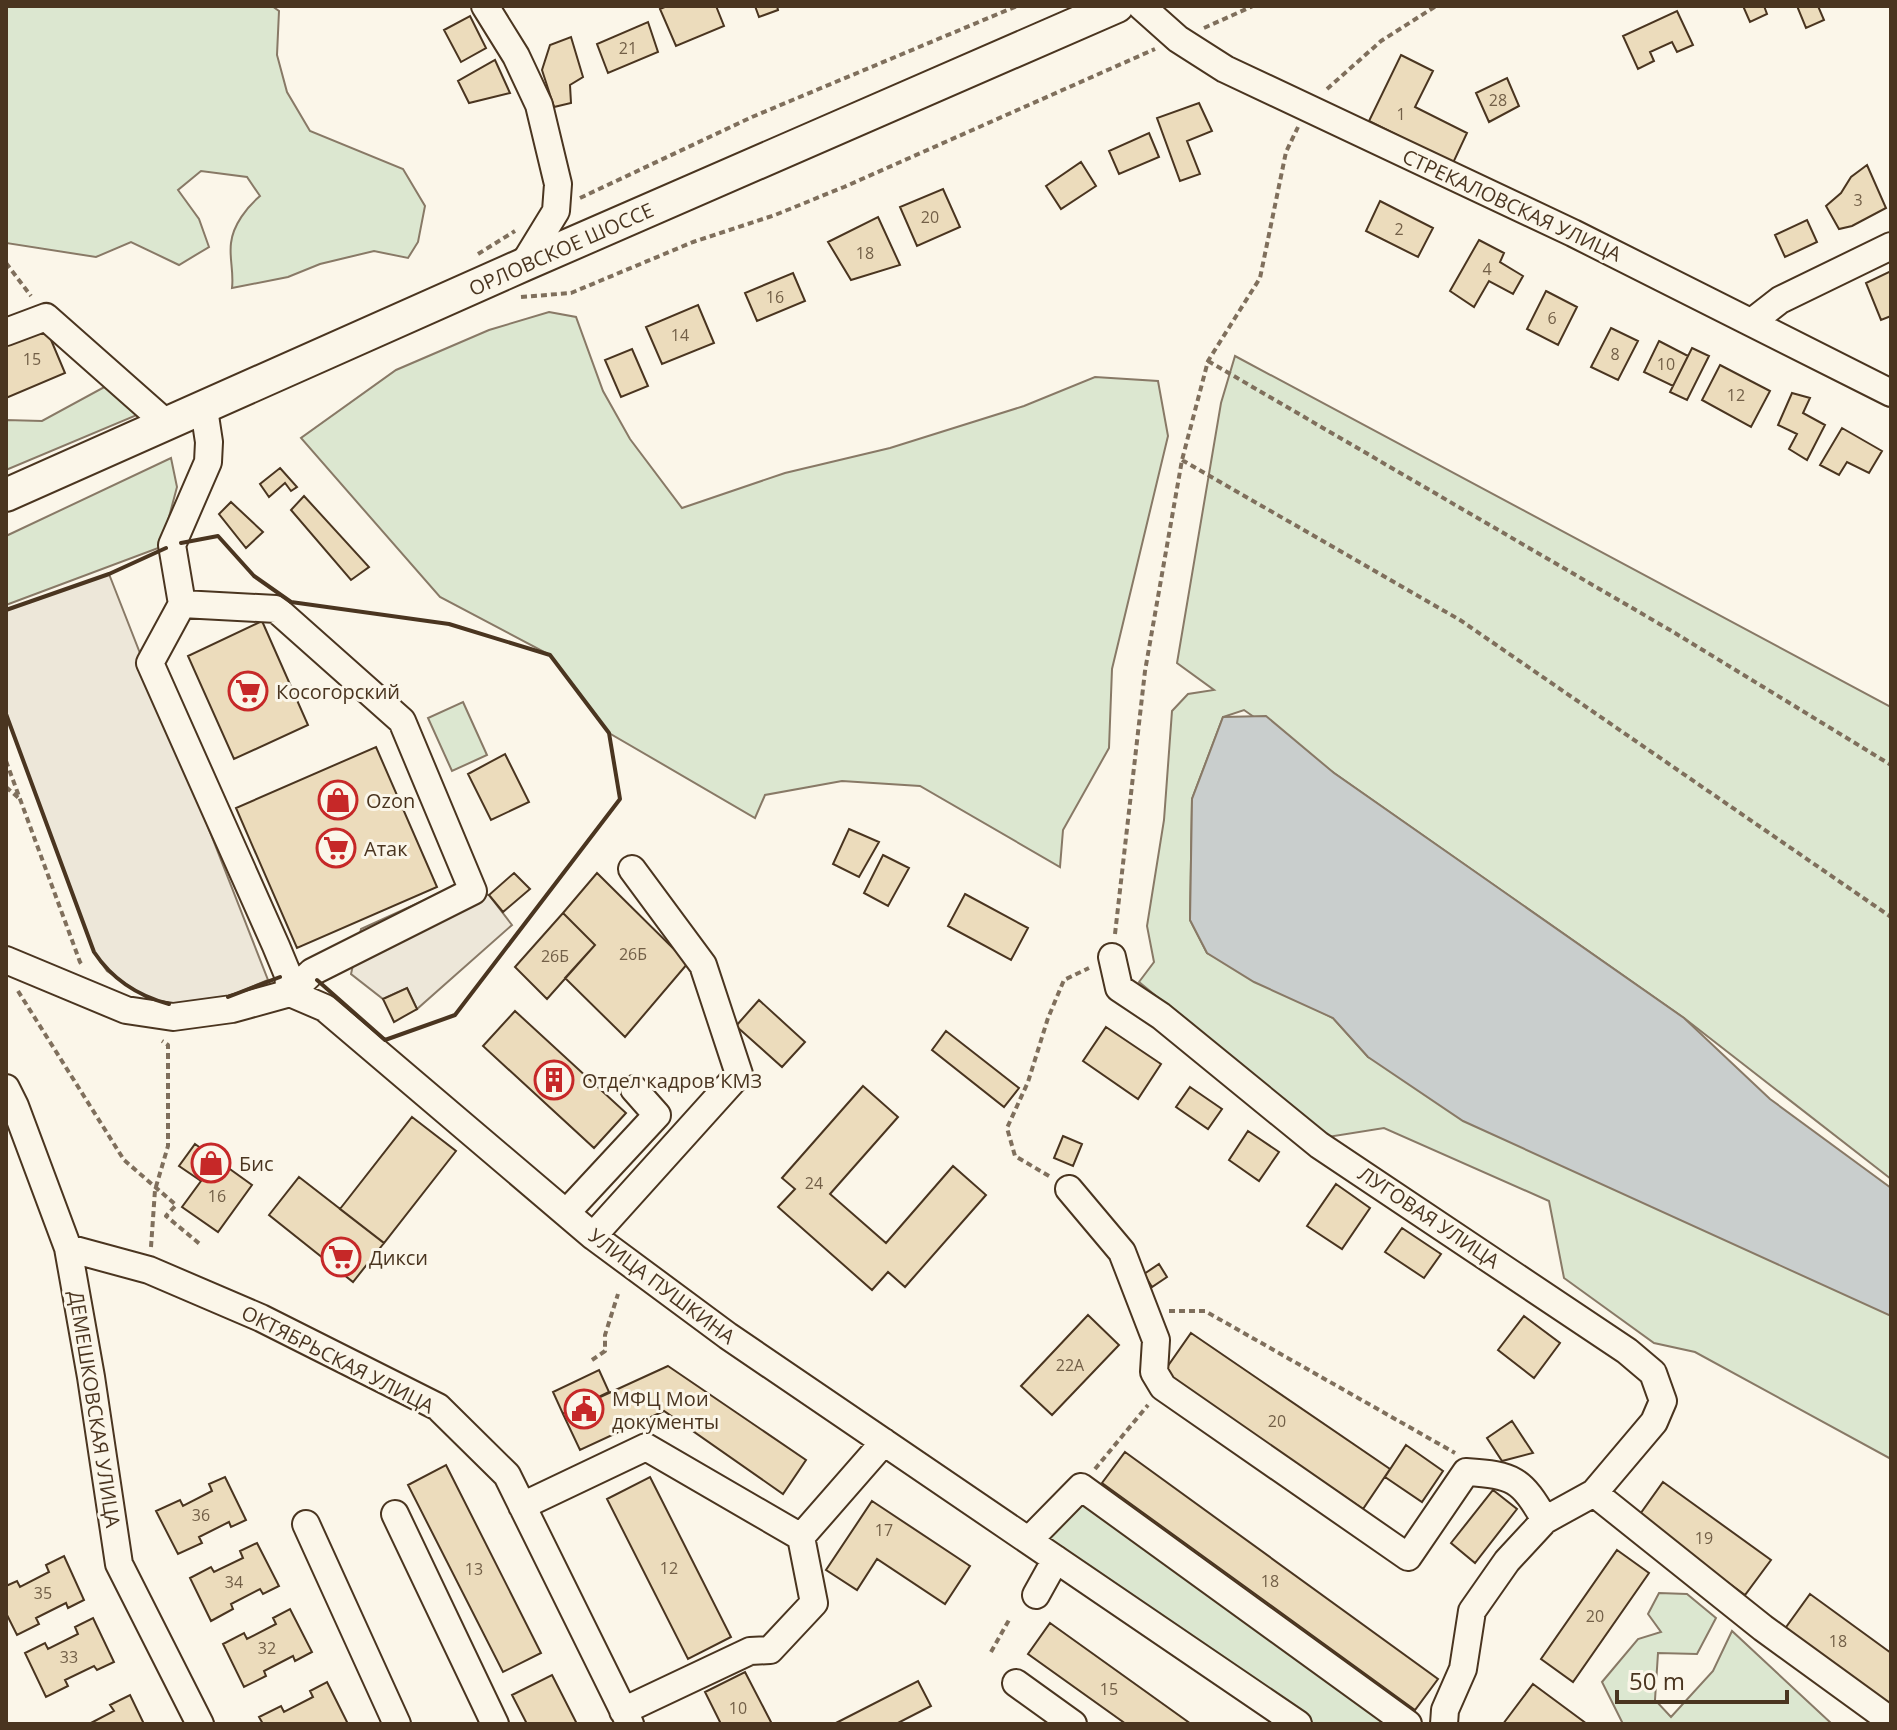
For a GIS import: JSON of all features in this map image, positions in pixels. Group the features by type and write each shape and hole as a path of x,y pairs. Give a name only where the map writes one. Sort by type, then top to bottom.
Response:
{"main road":[{"name":"ОРЛОВСКОЕ ШОССЕ","path":"6,495 1117,6"}],"street":[{"path":"485,6 516,56 539,105 558,184 556,211 523,265"},
{"name":"СТРЕКАЛОВСКАЯ УЛИЦА","path":"1141,6 1178,39 1225,69 1753,321 1891,393"},
{"path":"1753,321 1780,300 1891,246"},
{"path":"6,332 46,317 167,424"},
{"path":"204,409 209,442 208,462 172,545 182,604 150,663 282,960 290,993"},
{"path":"10,973 126,1010 173,1017 232,1009 290,993 312,972 473,891 402,721 276,609 182,604"},
{"path":"593,1236 739,1074 703,965 632,869"},
{"name":"ЛУГОВАЯ УЛИЦА","path":"1112,957 1119,988 1161,1016 1319,1145 1614,1342 1653,1373 1663,1401 1654,1422 1594,1493 1545,1520 1507,1561 1472,1611 1463,1669 1445,1710 1444,1724"},
{"name":"УЛИЦА ПУШКИНА","path":"290,993 325,1008 593,1236 728,1336 1298,1724"},
{"name":"ДЕМЕШКОВСКАЯ УЛИЦА","path":"6,1088 68,1248 119,1564 200,1724"},
{"path":"566,1213 657,1115 634,1089"},
{"path":"1069,1189 1122,1252 1156,1340 1154,1372 1163,1387 1408,1557 1466,1472 1499,1474 1527,1490 1545,1520"},
{"name":"ОКТЯБРЬСКАЯ УЛИЦА","path":"68,1248 149,1270 261,1318 438,1407 507,1475 626,1718"},
{"path":"801,1537 884,1442"},
{"path":"522,1506 646,1447 801,1537 814,1603 770,1650 750,1651 626,1718"},
{"path":"1029,1540 1081,1487 1408,1724"},
{"path":"1594,1493 1763,1628 1891,1721"},
{"path":"395,1514 495,1724"},
{"path":"306,1524 397,1724"},
{"path":"1036,1595 1056,1559"},
{"path":"1016,1683 1073,1724"}],"path":[{"path":"556,211 752,117 1017,6"},
{"path":"514,298 571,293 693,242 775,215 1253,6"},
{"path":"1069,1189 1015,1156 1007,1128 1028,1082 1048,1018 1064,980 1112,957 1145,671 1182,460 1208,361 1260,278 1286,152 1307,107 1381,41 1436,6"},
{"path":"6,263 46,317"},
{"path":"1208,361 1670,630 1891,765"},
{"path":"1182,460 1460,620 1891,917"},
{"path":"6,761 80,962 89,972"},
{"path":"6,787 22,802"},
{"path":"10,973 124,1160 176,1205 166,1216 201,1245"},
{"path":"149,1270 155,1190 168,1146 168,1045 157,1037"},
{"path":"592,1360 605,1351 605,1335 618,1294"},
{"path":"1145,1311 1205,1311 1458,1455 1466,1472"},
{"path":"1081,1487 1163,1387"},
{"path":"991,1652 1009,1620"}],"green space":[{"path":"6,6 272,6 279,11 277,55 287,92 310,131 403,169 425,206 418,242 408,258 374,251 320,264 288,277 232,288 232,236 241,217 260,196 247,177 201,171 178,190 199,219 209,247 179,265 131,242 96,257 6,243"},
{"path":"549,312 576,317 603,391 630,439 682,508 785,473 890,448 1024,406 1095,377 1158,381 1168,436 1112,669 1109,748 1063,830 1060,867 920,786 842,781 765,795 755,818 609,733 550,655 440,597 301,438 396,370 489,330"},
{"path":"1235,356 1891,707 1891,1179 1684,1018 1244,710 1223,717 1192,799 1190,920 1207,953 1333,1018 1368,1057 1891,1306 1891,1459 1695,1352 1654,1343 1564,1278 1549,1201 1384,1128 1328,1137 1139,982 1154,962 1147,926 1164,820 1172,711 1188,694 1214,690 1177,663 1221,403"},
{"path":"108,385 137,415 6,470 6,420 42,421"},
{"path":"171,458 177,487 161,547 6,605 6,536"},
{"path":"463,702 487,755 452,771 428,718"},
{"path":"1080,1501 1392,1724 1314,1724 1046,1541"},
{"path":"1659,1593 1687,1594 1716,1618 1697,1654 1658,1653 1655,1700 1671,1717 1713,1671 1732,1631 1832,1724 1623,1724 1602,1682 1638,1639 1661,1632 1648,1614"}],"shaded area":[{"path":"109,574 268,980 221,1000 178,1007 147,998 107,971 94,952 6,714 6,610"},
{"path":"1266,716 1334,773 1684,1018 1770,1099 1891,1188 1891,1316 1463,1121 1368,1057 1333,1018 1254,982 1207,953 1190,920 1192,799 1223,717"},
{"path":"449,889 489,895 512,925 417,1009 407,988 383,999 351,974 361,929"}],"building":[{"path":"667,6 716,6 724,26 676,46 660,9"},
{"path":"755,6 777,6 778,10 759,17"},
{"path":"1743,6 1764,6 1767,14 1750,22"},
{"path":"1797,6 1818,6 1824,20 1806,28"},
{"path":"1677,11 1693,45 1677,52 1672,42 1650,52 1654,61 1638,69 1623,36"},
{"path":"470,16 486,48 461,62 444,30"},
{"path":"648,22 658,52 608,73 597,44"},
{"path":"571,37 583,77 570,85 571,103 554,107 542,70 550,45"},
{"path":"1401,55 1433,71 1415,107 1467,133 1453,163 1369,121"},
{"path":"495,60 510,93 469,103 458,81"},
{"path":"1507,78 1519,106 1489,122 1476,93"},
{"path":"1199,103 1212,131 1187,141 1200,174 1180,181 1157,118"},
{"path":"1149,133 1159,157 1119,174 1109,151"},
{"path":"1081,162 1096,186 1061,209 1046,186"},
{"path":"1867,165 1886,208 1852,226 1839,229 1826,206 1841,193 1851,177"},
{"path":"943,189 960,227 917,246 900,207"},
{"path":"1380,201 1433,228 1418,257 1366,231"},
{"path":"878,217 900,265 851,280 828,242"},
{"path":"1807,220 1817,242 1785,257 1775,235"},
{"path":"1479,240 1504,253 1500,262 1523,276 1513,294 1489,281 1474,307 1450,291"},
{"path":"1891,271 1891,316 1881,320 1866,283"},
{"path":"793,273 805,301 757,321 745,293"},
{"path":"1546,291 1577,307 1558,345 1527,329"},
{"path":"698,305 714,343 662,364 646,327"},
{"path":"46,328 65,373 6,398 6,344"},
{"path":"1611,328 1638,341 1618,380 1591,367"},
{"path":"1659,341 1688,356 1673,386 1644,372"},
{"path":"1692,348 1709,356 1687,400 1670,392"},
{"path":"632,349 648,386 621,397 605,360"},
{"path":"1720,365 1770,391 1751,427 1702,400"},
{"path":"1792,393 1810,398 1803,413 1825,425 1807,460 1789,449 1797,434 1778,425"},
{"path":"1842,428 1882,451 1869,473 1847,462 1839,475 1820,465"},
{"path":"280,468 297,487 291,491 285,483 269,497 260,484"},
{"path":"304,496 369,567 351,580 291,510"},
{"path":"231,502 263,532 246,548 219,514"},
{"name":"Косогорский","path":"262,621 308,725 234,759 188,656"},
{"name":"Атак","path":"376,747 437,887 297,948 236,808"},
{"path":"505,754 529,802 491,820 468,774"},
{"path":"849,829 879,842 859,877 833,864"},
{"path":"883,855 909,868 888,906 864,893"},
{"path":"514,873 530,889 503,912 489,895"},
{"path":"597,873 688,963 625,1037 565,978 595,945 563,913"},
{"path":"965,894 1028,928 1011,960 948,926"},
{"path":"563,913 595,945 547,999 515,967"},
{"path":"407,988 417,1009 394,1022 383,999"},
{"path":"759,1000 805,1042 782,1067 736,1026"},
{"name":"Отдел кадров КМЗ","path":"515,1011 626,1113 594,1148 483,1046"},
{"path":"1106,1027 1161,1064 1138,1099 1083,1061"},
{"path":"946,1031 1019,1088 1004,1107 932,1050"},
{"path":"863,1086 898,1117 830,1194 886,1243 953,1166 986,1195 905,1287 888,1272 872,1290 778,1207 795,1189 782,1178"},
{"path":"1190,1087 1222,1109 1208,1129 1176,1107"},
{"path":"412,1117 456,1151 384,1243 340,1209"},
{"path":"1248,1131 1279,1152 1259,1181 1229,1160"},
{"path":"1063,1136 1082,1144 1073,1166 1054,1158"},
{"path":"195,1144 252,1185 218,1232 182,1207 201,1181 179,1166"},
{"path":"299,1177 384,1243 353,1282 269,1215"},
{"path":"1336,1184 1370,1208 1342,1249 1307,1226"},
{"path":"1402,1228 1441,1254 1424,1278 1385,1252"},
{"path":"1159,1264 1167,1277 1152,1287 1144,1274"},
{"path":"1088,1315 1119,1345 1052,1415 1021,1386"},
{"path":"1524,1316 1560,1343 1534,1378 1498,1350"},
{"path":"1191,1333 1390,1469 1363,1509 1163,1373"},
{"path":"668,1366 806,1460 783,1494 664,1411 580,1450 563,1414"},
{"path":"599,1370 609,1392 563,1414 553,1392"},
{"path":"1512,1421 1533,1453 1502,1461 1487,1438"},
{"path":"1406,1445 1443,1471 1422,1502 1385,1477"},
{"path":"1125,1452 1438,1679 1415,1710 1102,1483"},
{"path":"446,1465 541,1653 503,1672 408,1485"},
{"path":"225,1477 246,1520 231,1527 229,1522 199,1537 202,1543 178,1554 156,1511 180,1500 183,1506 212,1491 209,1484"},
{"path":"650,1477 731,1637 688,1659 607,1499"},
{"path":"1663,1482 1771,1560 1745,1595 1638,1517"},
{"path":"1493,1490 1517,1509 1475,1563 1451,1543"},
{"path":"872,1501 970,1566 945,1604 877,1559 857,1590 826,1570"},
{"path":"257,1543 279,1586 263,1594 260,1589 231,1604 233,1609 211,1621 190,1578 211,1567 214,1572 243,1558 240,1551"},
{"path":"1617,1550 1649,1573 1573,1682 1541,1659"},
{"path":"64,1556 84,1600 68,1608 66,1603 36,1618 39,1624 17,1635 6,1613 6,1586 17,1581 20,1587 49,1572 46,1565"},
{"path":"1810,1594 1891,1653 1891,1707 1784,1630"},
{"path":"290,1609 312,1652 295,1661 293,1656 264,1671 266,1676 244,1687 223,1644 244,1633 247,1639 276,1624 273,1618"},
{"path":"93,1618 114,1662 97,1670 94,1666 65,1680 68,1686 46,1697 25,1653 45,1643 48,1649 78,1634 75,1627"},
{"path":"1050,1623 1191,1724 1126,1724 1028,1654"},
{"path":"745,1672 772,1724 721,1724 705,1692"},
{"path":"552,1675 577,1724 527,1724 512,1695"},
{"path":"918,1681 931,1706 896,1724 834,1724"},
{"path":"327,1682 348,1724 263,1724 259,1717 281,1706 284,1712 313,1697 310,1691"},
{"path":"1533,1684 1587,1724 1503,1724"},
{"path":"130,1695 144,1724 89,1724 114,1711 110,1705"}],"wall":[{"path":"181,543 218,536 254,576 291,602 449,624 550,655 609,733 620,799 455,1015 385,1040 317,980"},
{"path":"6,610 109,574 166,548"},
{"path":"6,714 94,952 127,985 169,1004"},
{"path":"228,997 280,977"}],"place":[{"name":"Косогорский","path":"248,691"},
{"name":"Ozon","path":"338,800"},
{"name":"Атак","path":"336,848"},
{"name":"Отдел кадров КМЗ","path":"554,1080"},
{"name":"Бис","path":"211,1163"},
{"name":"Дикси","path":"341,1257"},
{"name":"МФЦ Мои документы","path":"584,1409"}]}
